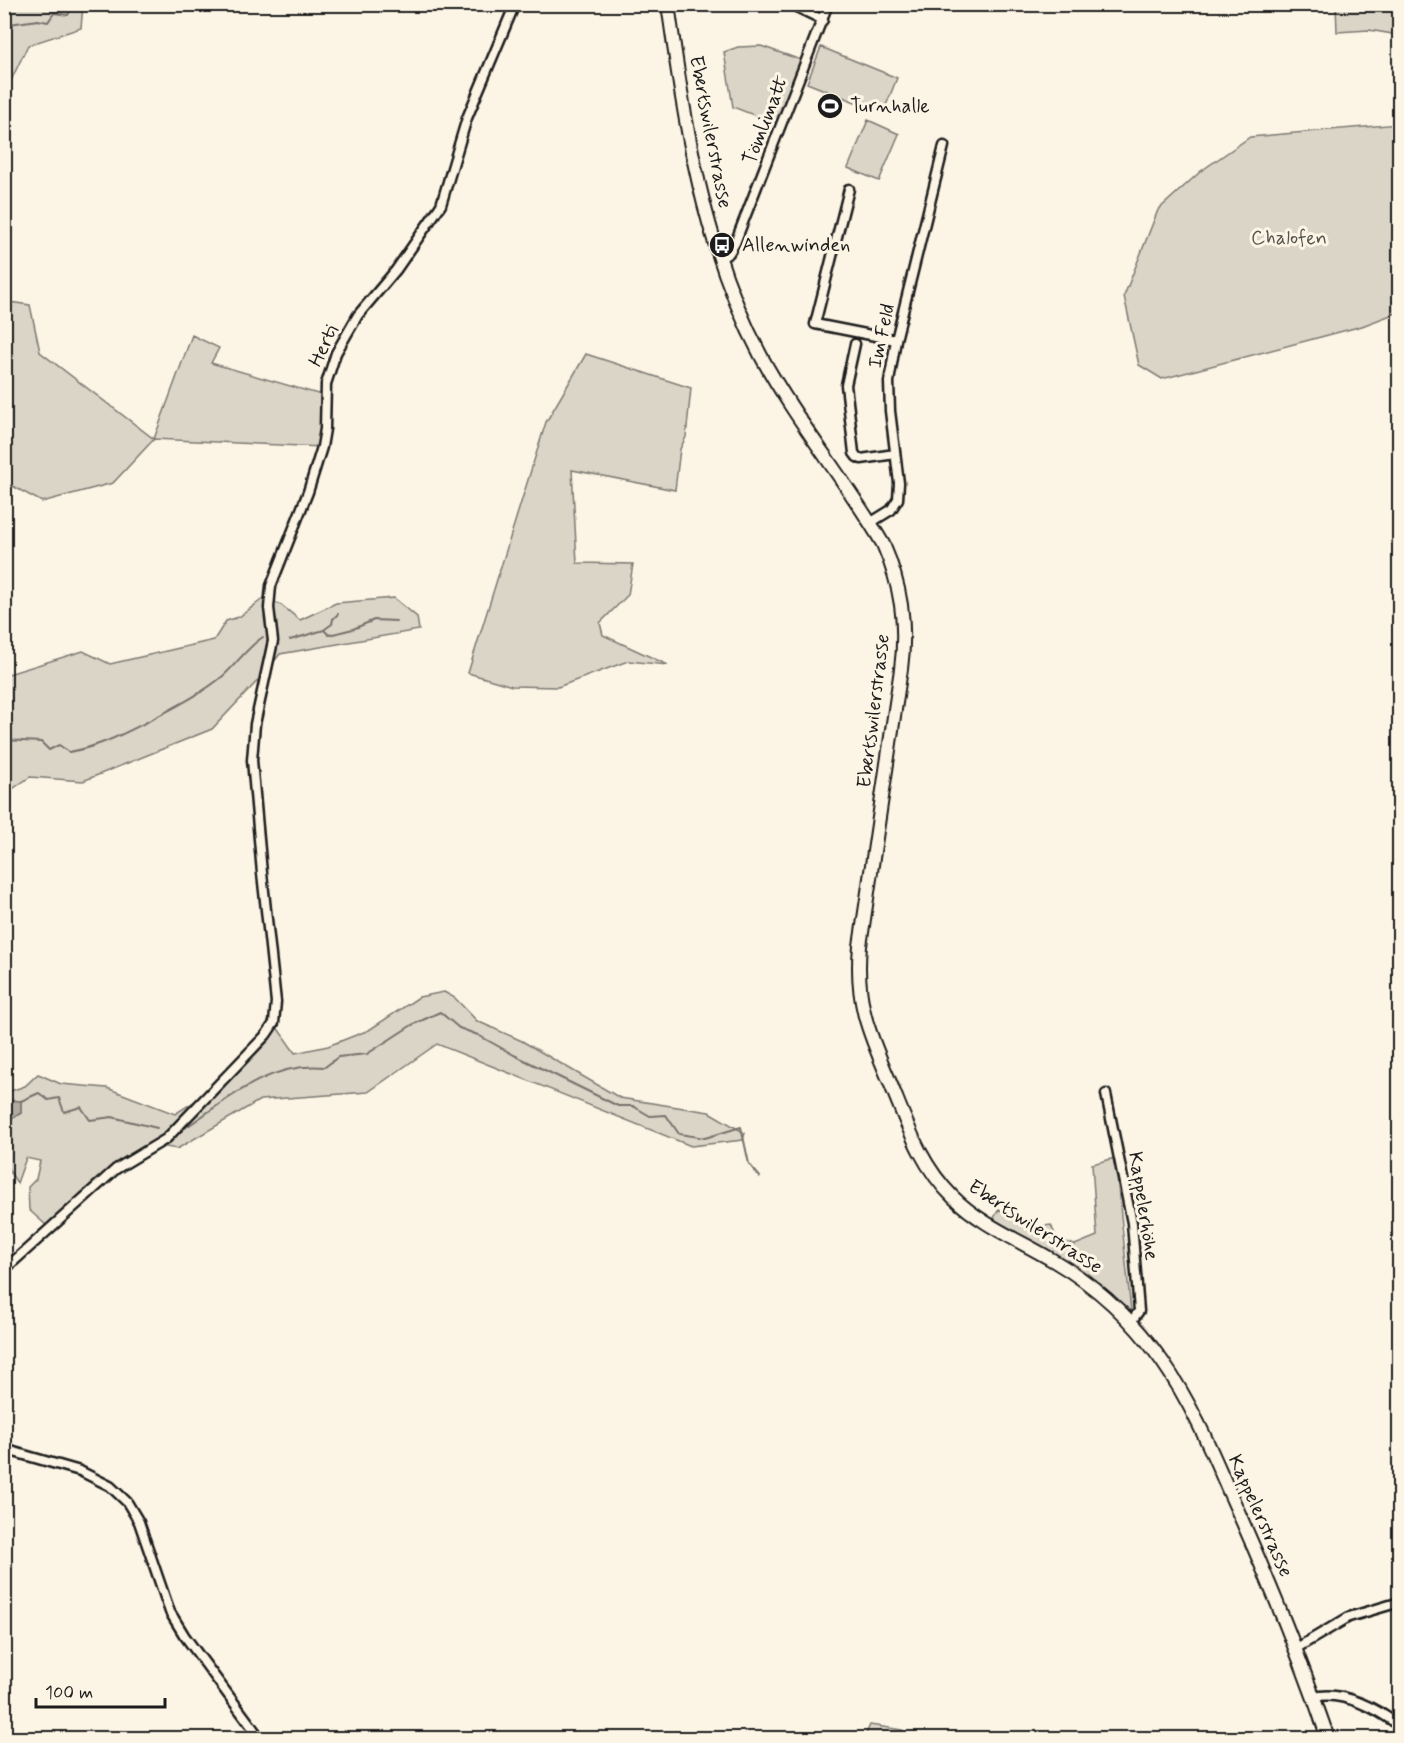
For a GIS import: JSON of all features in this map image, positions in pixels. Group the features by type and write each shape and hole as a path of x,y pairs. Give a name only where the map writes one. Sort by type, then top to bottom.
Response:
{"street":[{"name":"Herti","path":"5,1269 116,1169 166,1138 266,1035 274,1023 276,1002 252,760 255,724 273,641 269,608 271,586 308,492 322,447 326,429 328,372 345,335 358,315 396,270 441,205 467,118 515,4"},
{"name":"Ebertswilerstrasse","path":"668,4 693,156 707,222 719,259 741,314 771,374 870,522 892,564 900,595 904,626 901,669 860,946 858,982 866,1025 918,1148 940,1183 953,1198 981,1219 1077,1275 1131,1322"},
{"path":"790,4 823,20"},
{"name":"Tömlimatt","path":"719,259 729,253 735,243 828,4"},
{"name":"Im Feld","path":"870,522 891,510 898,499 899,483 889,382 896,340 944,146"},
{"path":"849,189 814,324 896,340"},
{"path":"855,344 846,385 854,453 861,459 895,454"},
{"name":"Kappelerhöhe","path":"1106,1094 1132,1223 1139,1311 1131,1322"},
{"name":"Kappelerstrasse","path":"1131,1322 1172,1375 1193,1412 1256,1551 1328,1738"},
{"path":"4,1447 80,1471 110,1486 127,1502 139,1522 170,1612 184,1635 260,1738"},
{"path":"1295,1649 1349,1617 1400,1602"},
{"path":"1314,1697 1338,1696 1375,1709 1400,1725"}],"green space":[{"path":"5,4 83,5 81,28 28,45 5,93"},
{"path":"1336,5 1399,5 1399,35 1369,30 1337,32"},
{"path":"761,46 801,60 777,124 733,107 724,52 738,47"},
{"path":"821,47 897,78 883,113 807,83"},
{"path":"868,120 899,134 879,181 848,168"},
{"name":"Chalofen","path":"1399,124 1399,312 1362,326 1162,379 1139,365 1124,296 1158,210 1201,171 1250,137"},
{"path":"9,302 30,305 40,352 154,439 113,483 42,502 5,482 4,304"},
{"path":"192,335 219,348 211,363 325,396 322,447 154,439"},
{"path":"586,354 691,388 686,437 680,449 675,490 572,470 577,563 633,564 628,595 600,623 603,635 668,665 628,661 558,687 512,686 468,673 546,422"},
{"path":"264,598 281,605 300,620 336,603 394,598 417,617 419,630 280,654 212,729 83,781 30,777 5,794 5,675 83,651 110,664 214,640 226,621 239,617"},
{"path":"444,992 455,998 477,1021 522,1041 620,1098 709,1112 745,1133 743,1140 691,1146 437,1044 368,1092 260,1100 177,1149 155,1145 135,1156 46,1225 29,1210 28,1187 36,1179 40,1161 26,1158 17,1183 5,1164 4,1123 21,1113 21,1101 5,1100 5,1093 25,1086 38,1074 61,1084 107,1088 175,1114 216,1088 274,1023 295,1053 328,1046 369,1030 419,997"},
{"path":"1115,1158 1131,1311 1103,1288 993,1220 999,1209 1029,1228 1051,1225 1057,1239 1075,1245 1097,1236 1092,1164"},
{"path":"870,1725 902,1730 910,1738 864,1738"}],"shaded area":[{"path":"4,1100 21,1101 21,1113 5,1123"}],"waterway":[{"path":"4,52 11,46 9,24 38,20 48,22 54,13 68,15 71,9 78,6"},
{"path":"325,629 332,624 338,614"},
{"path":"290,640 324,630 329,635 353,629 374,620 396,621"},
{"path":"4,740 41,742 49,750 59,745 69,752 109,740 147,722 205,689 223,676 263,637"},
{"path":"185,1128 234,1094 268,1076 286,1070 325,1067 338,1057 367,1054 412,1025 440,1012 459,1028 478,1035 618,1106 633,1106 650,1116 666,1115 679,1134 705,1138 741,1127 749,1164 760,1177"},
{"path":"21,1101 39,1093 48,1100 59,1098 64,1112 81,1107 90,1120 112,1117 157,1128"}],"place":[{"name":"Turnhalle","path":"830,106"},
{"name":"Allenwinden","path":"722,245"}]}
